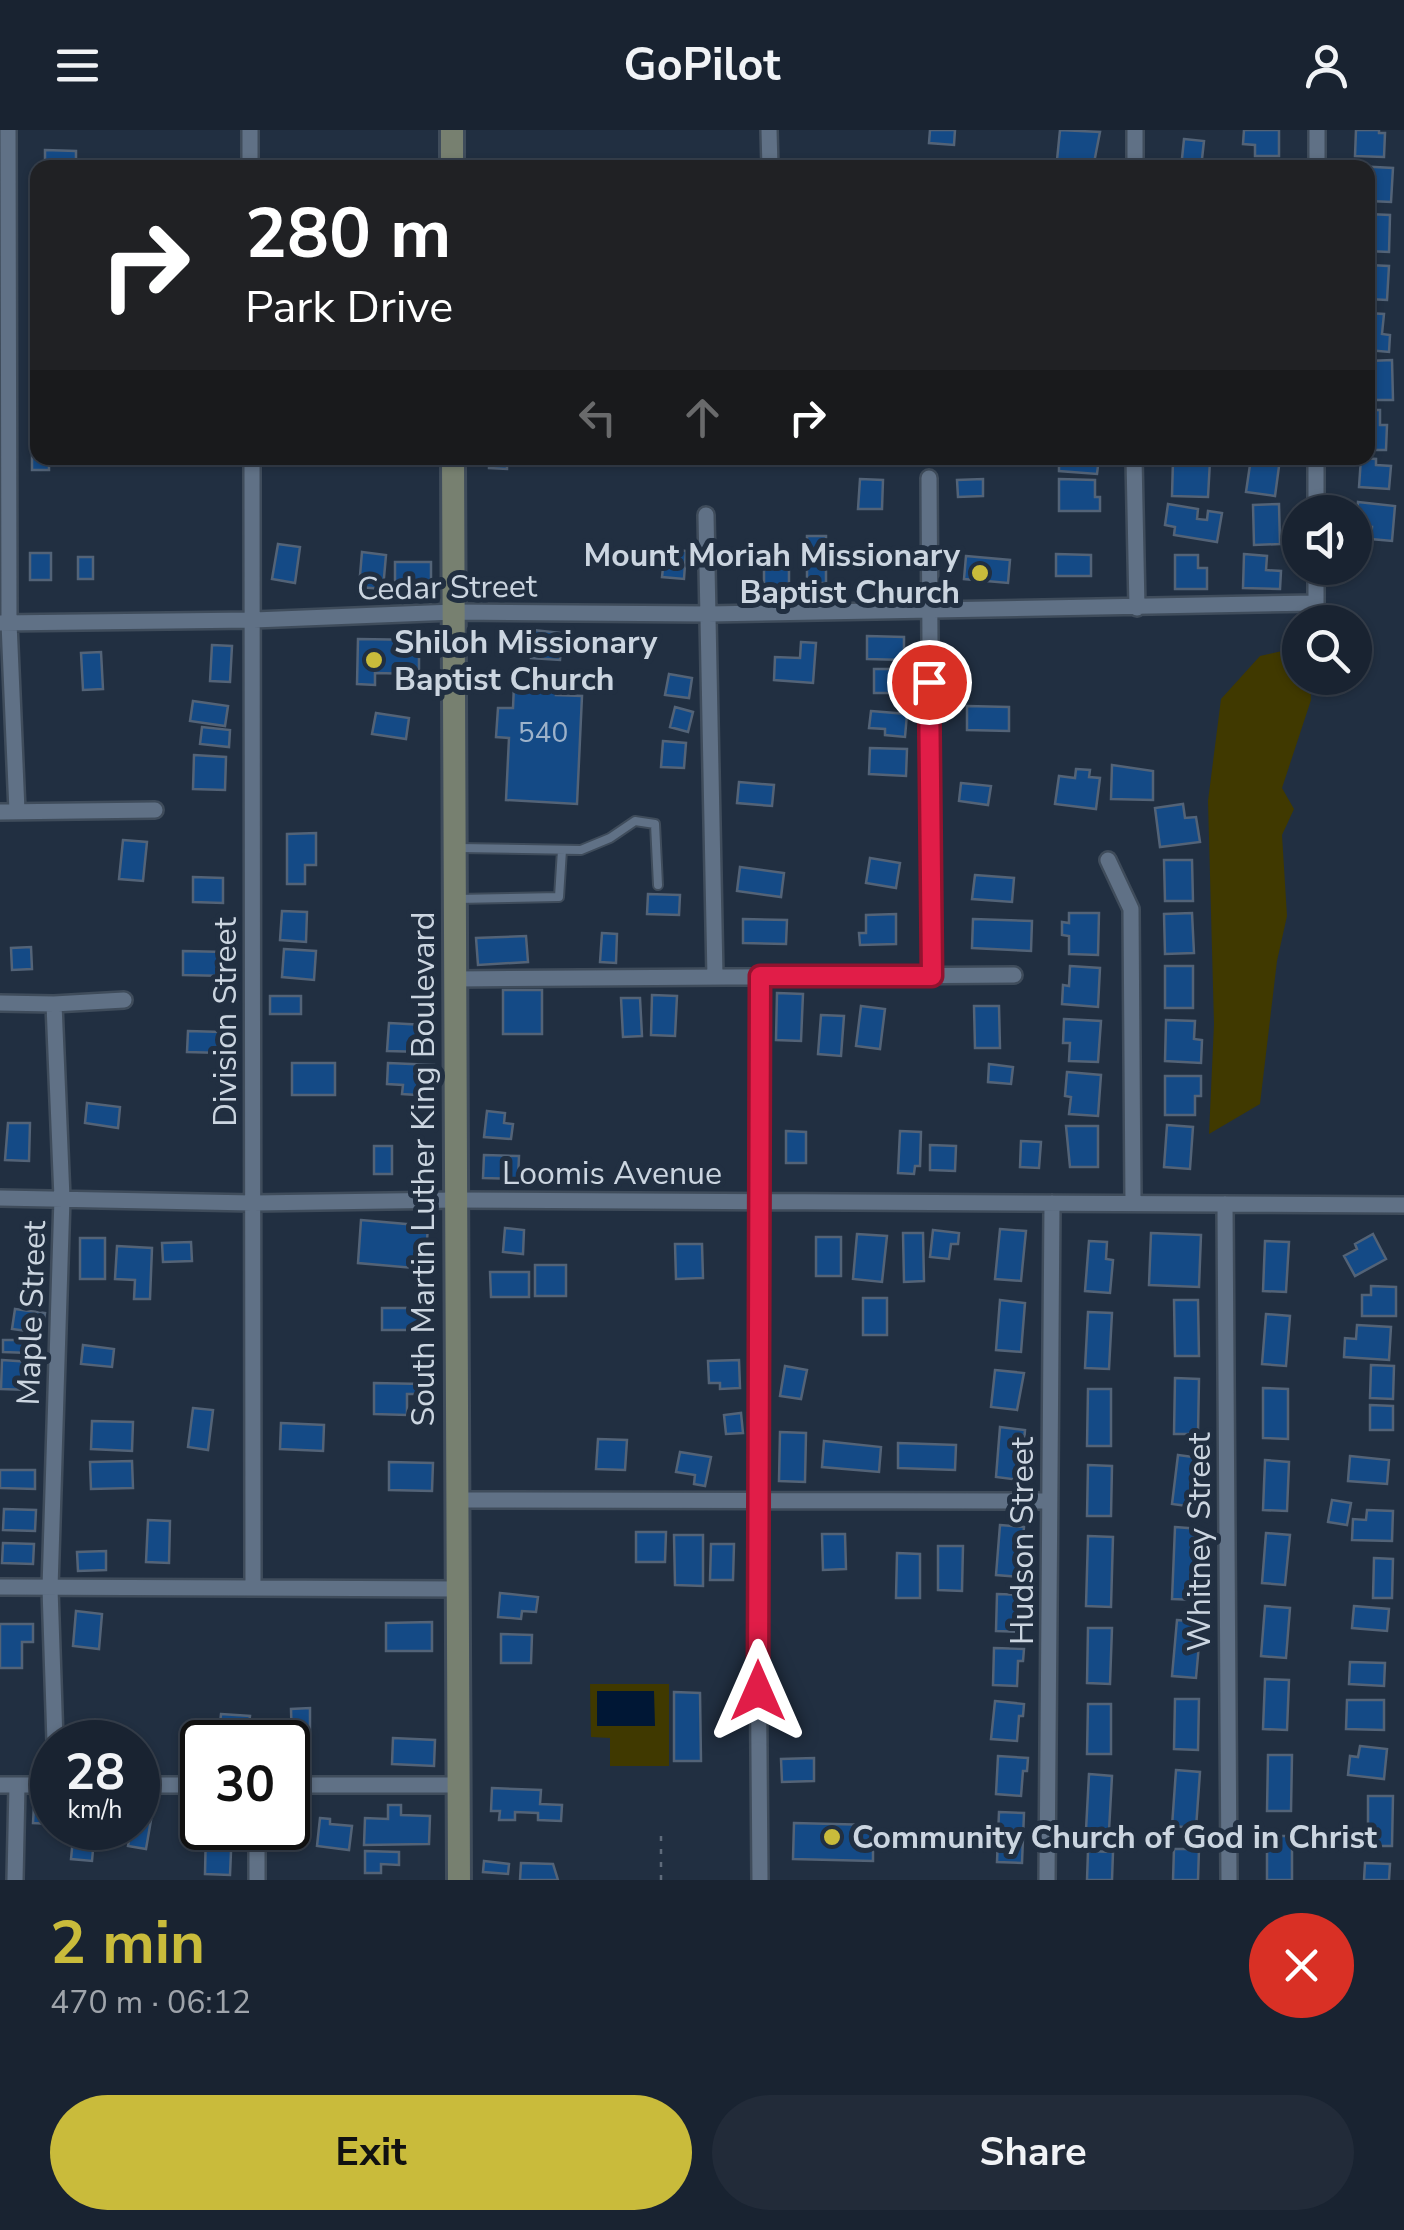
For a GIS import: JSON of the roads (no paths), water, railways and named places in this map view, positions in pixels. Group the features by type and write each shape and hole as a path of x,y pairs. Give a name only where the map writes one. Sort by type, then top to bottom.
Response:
{"street":[{"path":"8,130 4,623 8,812 154,810"},
{"path":"250,130 250,160"},
{"path":"452,130 452,160"},
{"path":"769,130 770,160"},
{"path":"1135,160 1136,130"},
{"path":"1317,130 1317,160"},
{"name":"Division Street","path":"252,465 254,1586"},
{"name":"South Martin Luther King Boulevard","path":"454,465 459,1880"},
{"path":"1134,465 1136,608"},
{"path":"1316,465 1316,495"},
{"path":"929,478 932,976"},
{"path":"706,514 715,976"},
{"name":"Cedar Street","path":"4,623 252,620 454,612 708,614 1316,603 1316,585"},
{"path":"1108,860 1131,909 1133,1203"},
{"path":"454,979 1014,975"},
{"path":"760,976 760,1880"},
{"path":"0,1003 124,1000"},
{"name":"Maple Street","path":"54,1004 62,1198 50,1588 54,1720"},
{"name":"Loomis Avenue","path":"0,1198 252,1204 455,1200 1404,1205"},
{"name":"Hudson Street","path":"1047,1880 1052,1203"},
{"name":"Whitney Street","path":"1225,1204 1228,1880"},
{"path":"457,1500 1049,1502"},
{"path":"0,1587 458,1589"},
{"path":"8,1785 15,1880"},
{"path":"310,1785 460,1785"},
{"path":"257,1850 258,1880"}],"lane":[{"path":"454,848 581,850 610,838 635,821 655,824 658,885"},
{"path":"454,899 560,897 562,850"}],"water":[{"path":"597,1691 654,1691 655,1726 597,1726"}],"place":[{"name":"Mount Moriah Missionary Baptist Church","path":"980,573"},
{"name":"Shiloh Missionary Baptist Church","path":"374,660"},
{"name":"Community Church of God in Christ","path":"832,1837"}]}
